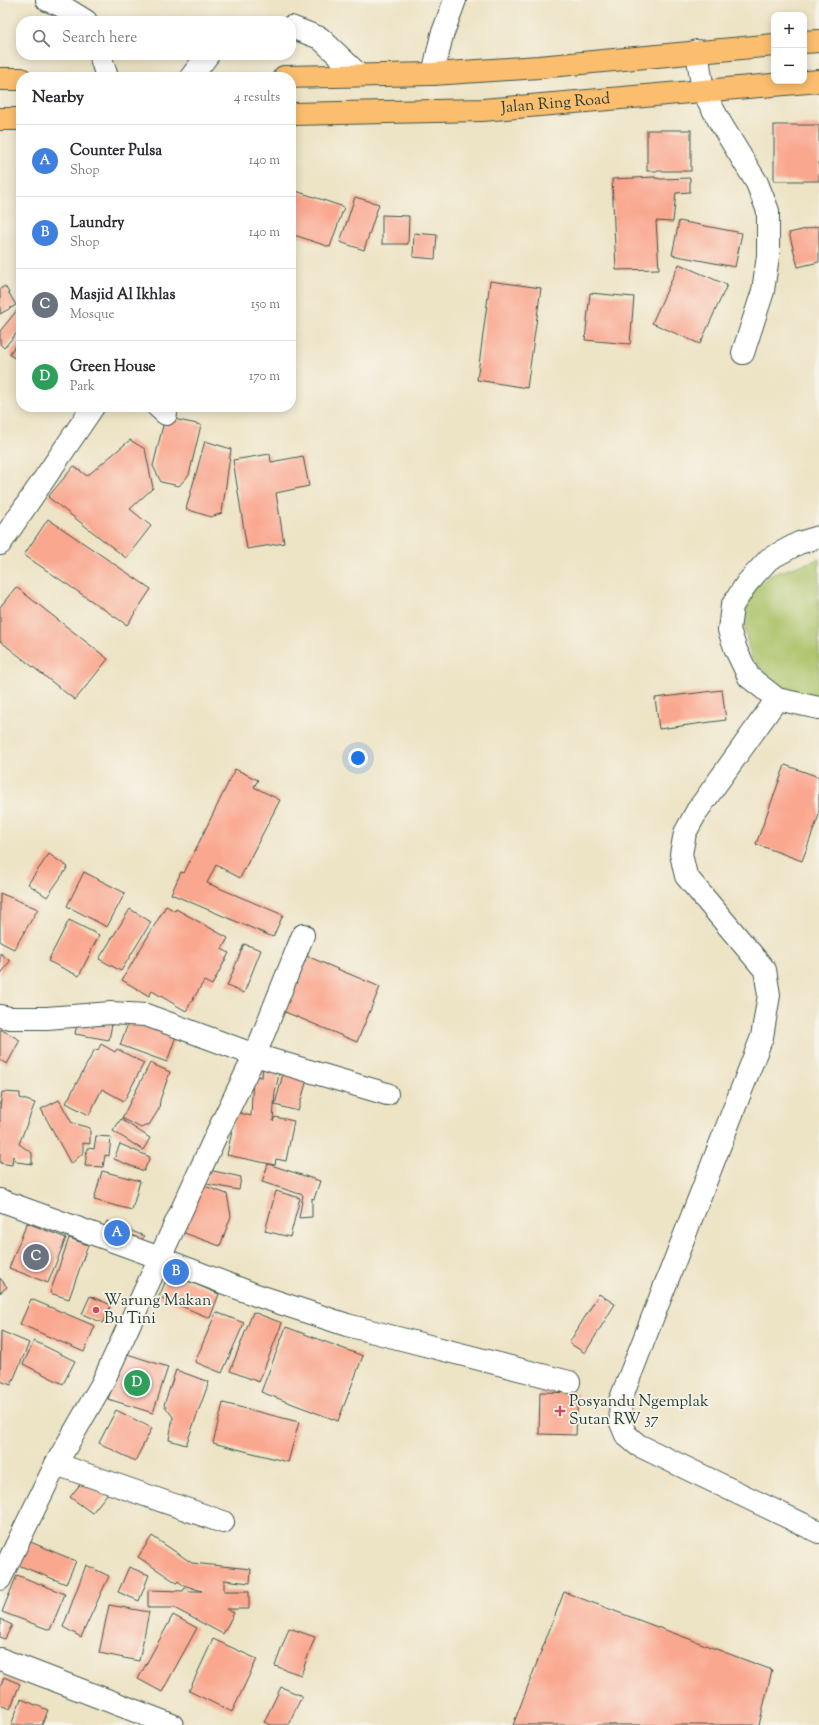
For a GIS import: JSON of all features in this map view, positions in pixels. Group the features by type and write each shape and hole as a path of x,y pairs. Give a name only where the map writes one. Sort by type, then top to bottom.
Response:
{"highway":[{"path":"807,42 819,41"},
{"path":"296,77 433,74 539,67 771,45"},
{"path":"0,79 16,79"},
{"name":"Jalan Ring Road","path":"296,114 483,110 819,81"},
{"path":"0,119 16,119"}],"street":[{"path":"47,0 60,5 79,16"},
{"path":"433,74 442,34 455,0"},
{"path":"296,29 320,38 359,76"},
{"path":"697,51 703,91 720,124 757,183 768,211 768,256 763,291 743,354"},
{"path":"102,60 105,72"},
{"path":"195,72 204,60"},
{"path":"0,544 90,412"},
{"path":"819,537 799,543 769,560 747,583 732,606 729,630 736,650 749,677 777,699 819,708"},
{"path":"777,699 697,811 685,833 681,854 686,876 765,970 769,995 762,1037 620,1401 621,1423 626,1435 638,1445 819,1532"},
{"path":"0,1579 56,1464 102,1384 255,1055 303,935"},
{"path":"0,1016 10,1018 47,1018 111,1013 146,1015 255,1055 387,1094"},
{"path":"0,1200 160,1258 256,1295 347,1325 569,1382"},
{"path":"56,1464 223,1522"},
{"path":"0,1659 172,1725"}],"green space":[{"path":"819,559 819,701 779,689 751,657 742,617 752,589 771,575"}],"building":[{"path":"774,125 819,125 819,181 774,181"},
{"path":"647,130 691,130 691,171 647,171"},
{"path":"655,177 661,179 690,178 690,192 676,193 673,222 656,221 659,269 616,270 612,179"},
{"path":"296,191 344,207 330,247 296,236"},
{"path":"355,197 379,204 364,250 340,242"},
{"path":"382,215 409,216 408,244 382,244"},
{"path":"679,221 742,233 735,267 672,255"},
{"path":"819,226 819,262 798,267 789,233"},
{"path":"414,233 437,235 435,259 413,257"},
{"path":"679,264 727,285 700,344 652,323"},
{"path":"490,281 541,288 527,388 477,380"},
{"path":"5,286 16,305 0,314 0,289"},
{"path":"590,293 634,297 630,344 585,340"},
{"path":"16,312 16,334 4,348 0,344 0,331"},
{"path":"16,345 16,359 9,354"},
{"path":"165,417 201,425 189,475 179,486 161,482 153,466"},
{"path":"130,440 145,449 153,488 130,509 151,526 126,558 48,497 74,466 87,476"},
{"path":"205,441 231,449 222,513 211,517 186,509"},
{"path":"270,454 271,462 303,456 309,486 276,493 284,543 247,549 233,460"},
{"path":"48,519 151,589 127,625 24,555"},
{"path":"16,587 108,659 75,700 0,641 0,607"},
{"path":"722,690 726,720 659,729 655,698"},
{"path":"785,765 819,777 819,815 802,861 756,844"},
{"path":"235,769 258,780 254,787 280,800 240,878 216,865 207,883 283,915 273,937 171,894 181,872 184,873"},
{"path":"49,854 68,867 47,897 28,884"},
{"path":"84,872 125,893 107,927 67,906"},
{"path":"0,893 38,909 14,949 0,942"},
{"path":"166,906 175,911 176,909 228,938 222,949 229,953 212,985 204,981 186,1011 152,991 149,996 122,980"},
{"path":"130,909 151,922 121,971 99,959"},
{"path":"69,920 99,935 79,976 48,961"},
{"path":"244,944 261,950 244,993 227,986"},
{"path":"0,953 10,961 0,975"},
{"path":"302,954 380,987 357,1042 278,1009"},
{"path":"131,1016 177,1033 167,1062 120,1045"},
{"path":"78,1018 112,1024 109,1040 75,1034"},
{"path":"0,1029 20,1040 7,1064 0,1060"},
{"path":"101,1044 115,1052 117,1049 144,1063 124,1101 102,1089 89,1115 66,1103 95,1049 98,1050"},
{"path":"263,1062 281,1065 275,1092 273,1121 275,1117 294,1121 286,1161 276,1159 275,1165 227,1155 236,1112 251,1116 253,1076 262,1077"},
{"path":"150,1063 170,1072 160,1100 159,1109 149,1125 141,1128 122,1118"},
{"path":"285,1066 309,1073 298,1111 275,1105"},
{"path":"2,1092 20,1093 20,1098 35,1103 19,1144 32,1153 32,1164 17,1162 13,1156 12,1165 0,1163 0,1108"},
{"path":"59,1100 72,1123 90,1128 90,1144 83,1143 83,1153 71,1164 41,1109"},
{"path":"121,1119 150,1138 143,1150 113,1131"},
{"path":"96,1136 111,1137 109,1156 105,1155 103,1167 85,1166 87,1148 94,1149"},
{"path":"120,1144 150,1157 144,1171 114,1159"},
{"path":"268,1164 320,1181 314,1199 312,1198 312,1217 299,1218 303,1195 262,1182"},
{"path":"209,1170 241,1177 239,1190 206,1184"},
{"path":"102,1171 140,1181 132,1210 94,1200"},
{"path":"202,1185 227,1194 231,1216 220,1246 179,1231"},
{"path":"276,1191 300,1198 290,1237 265,1231"},
{"path":"107,1221 144,1236 139,1246 103,1232"},
{"path":"27,1223 66,1238 48,1283 9,1268"},
{"path":"69,1238 88,1245 69,1299 50,1293"},
{"path":"169,1273 219,1294 210,1318 159,1297"},
{"path":"0,1278 7,1287 0,1293"},
{"path":"599,1294 615,1304 585,1353 569,1343"},
{"path":"90,1296 111,1305 103,1323 82,1314"},
{"path":"31,1299 95,1326 84,1352 20,1324"},
{"path":"216,1312 244,1323 222,1373 195,1362"},
{"path":"253,1312 282,1323 259,1382 230,1371"},
{"path":"286,1327 363,1356 338,1421 261,1392"},
{"path":"1,1331 29,1343 11,1385 0,1381"},
{"path":"34,1341 75,1361 63,1384 23,1364"},
{"path":"124,1353 168,1367 153,1413 108,1399"},
{"path":"176,1370 209,1382 186,1445 169,1440 173,1417 164,1405"},
{"path":"540,1392 578,1393 576,1435 539,1434"},
{"path":"223,1403 299,1422 288,1462 213,1443"},
{"path":"116,1410 152,1428 135,1461 99,1443"},
{"path":"86,1477 108,1493 92,1513 70,1497"},
{"path":"152,1536 192,1563 251,1569 250,1583 224,1580 224,1591 249,1591 249,1609 226,1609 234,1613 223,1634 174,1608 148,1608 148,1590 183,1591 185,1588 190,1591 202,1591 183,1585 178,1581 177,1583 138,1557"},
{"path":"28,1541 76,1561 66,1584 18,1565"},
{"path":"86,1565 109,1576 81,1637 63,1627"},
{"path":"129,1567 149,1575 139,1601 118,1592"},
{"path":"17,1575 65,1594 50,1630 2,1612"},
{"path":"564,1592 772,1670 759,1725 513,1725"},
{"path":"109,1605 149,1612 139,1661 99,1653"},
{"path":"173,1615 197,1628 162,1692 138,1679"},
{"path":"0,1619 12,1625 5,1639 0,1637"},
{"path":"289,1628 315,1637 301,1675 275,1666"},
{"path":"213,1639 257,1659 232,1712 189,1691"},
{"path":"4,1677 20,1684 10,1709 0,1705 0,1687"},
{"path":"281,1687 302,1696 288,1725 271,1725 264,1722"},
{"path":"21,1699 48,1710 42,1725 11,1725"}],"place":[{"name":"Counter Pulsa","path":"117,1233"},
{"name":"Masjid Al Ikhlas","path":"36,1257"},
{"name":"Laundry","path":"176,1272"},
{"name":"Warung Makan Bu Tini","path":"96,1310"},
{"name":"Green House","path":"137,1383"},
{"name":"Posyandu Ngemplak Sutan RW 37","path":"560,1411"}]}
